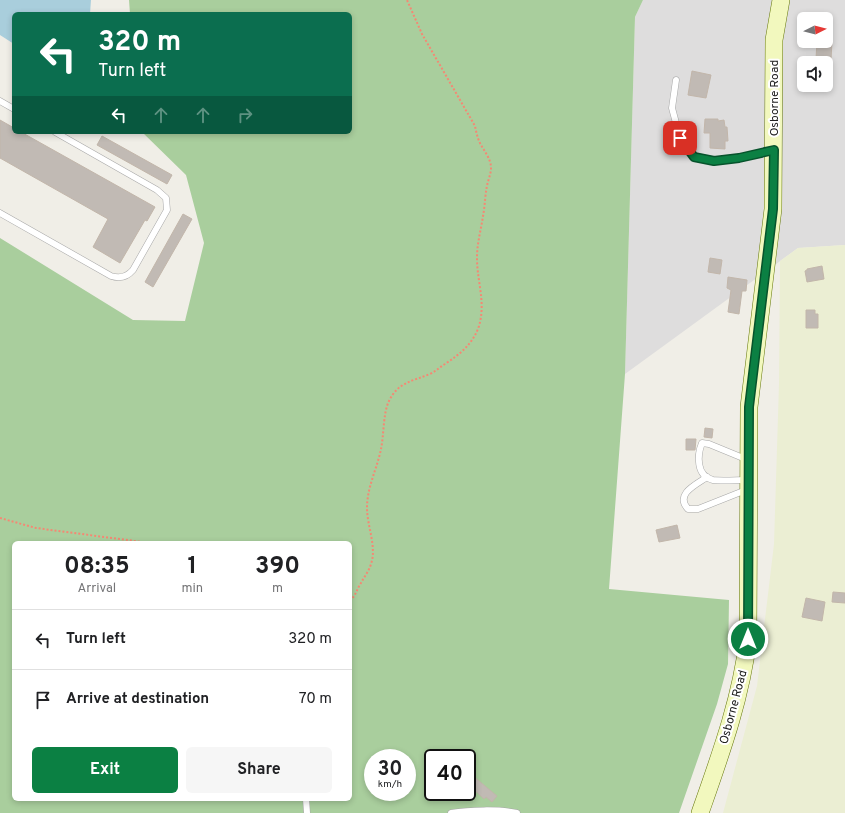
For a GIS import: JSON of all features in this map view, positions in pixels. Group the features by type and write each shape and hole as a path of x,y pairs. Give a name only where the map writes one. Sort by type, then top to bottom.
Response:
{"street":[{"name":"Osborne Road","path":"700,813 732,719 746,658 748,639 749,407 773,209 774,40 781,0"}],"lane":[{"path":"676,80 672,108 680,138 694,157 714,161 739,158 774,150"},
{"path":"0,101 12,108"},
{"path":"0,213 111,276 116,278 125,277 133,270 167,210 166,198 157,190 59,134"},
{"path":"749,461 709,444 702,443 698,456 699,465 707,477 713,480 749,485"},
{"path":"707,477 687,491 684,499 684,505 688,509 698,509 749,485"},
{"path":"306,801 307,813"},
{"path":"451,813 467,810 517,813"}],"path":[{"path":"352,598 371,565 374,556 368,527 368,492 381,450 386,411 389,401 394,392 402,385 411,380 432,373 464,351 474,337 482,313 483,301 478,279 477,257 487,185 491,173 490,160 479,141 475,126 422,34 407,0"},
{"path":"0,518 36,528 135,541"}],"shaded area":[{"path":"643,0 845,0 845,245 798,248 625,374 635,17"}],"green space":[{"path":"129,0 643,0 635,17 625,374 609,589 729,600 728,664 717,704 679,813 0,813 0,238 133,320 185,321 204,243 186,175 144,134 352,134 352,12 130,12"},
{"path":"845,245 845,813 723,813 757,686 774,544 779,384 780,261 798,248"}],"water":[{"path":"0,0 91,0 90,12 12,12 12,43 0,35"}],"building":[{"path":"817,48 832,48 831,56 816,56"},
{"path":"692,71 711,75 706,98 688,95"},
{"path":"705,119 718,119 718,121 724,120 725,127 727,127 728,141 725,141 725,149 710,148 710,133 704,133"},
{"path":"0,120 12,127 12,134 25,134 155,207 147,221 145,220 120,263 93,247 108,219 0,158"},
{"path":"102,136 172,175 167,184 97,145"},
{"path":"183,214 192,219 153,287 145,282"},
{"path":"710,258 722,260 720,274 708,272"},
{"path":"822,266 824,279 807,282 805,271 807,269"},
{"path":"728,277 747,280 746,291 742,291 739,314 728,312 731,290 727,288"},
{"path":"806,310 815,310 815,314 818,314 818,328 806,328"},
{"path":"705,428 713,429 712,438 704,437"},
{"path":"686,439 696,439 695,450 686,450"},
{"path":"677,525 680,538 659,542 656,530"},
{"path":"833,592 845,593 845,603 832,602"},
{"path":"806,598 825,602 822,621 802,617"},
{"path":"476,778 497,796 492,802 486,797 484,799 476,791"}],"route":[{"path":"680,138 694,157 714,161 739,158 774,150 773,209 749,407 748,639"}]}
